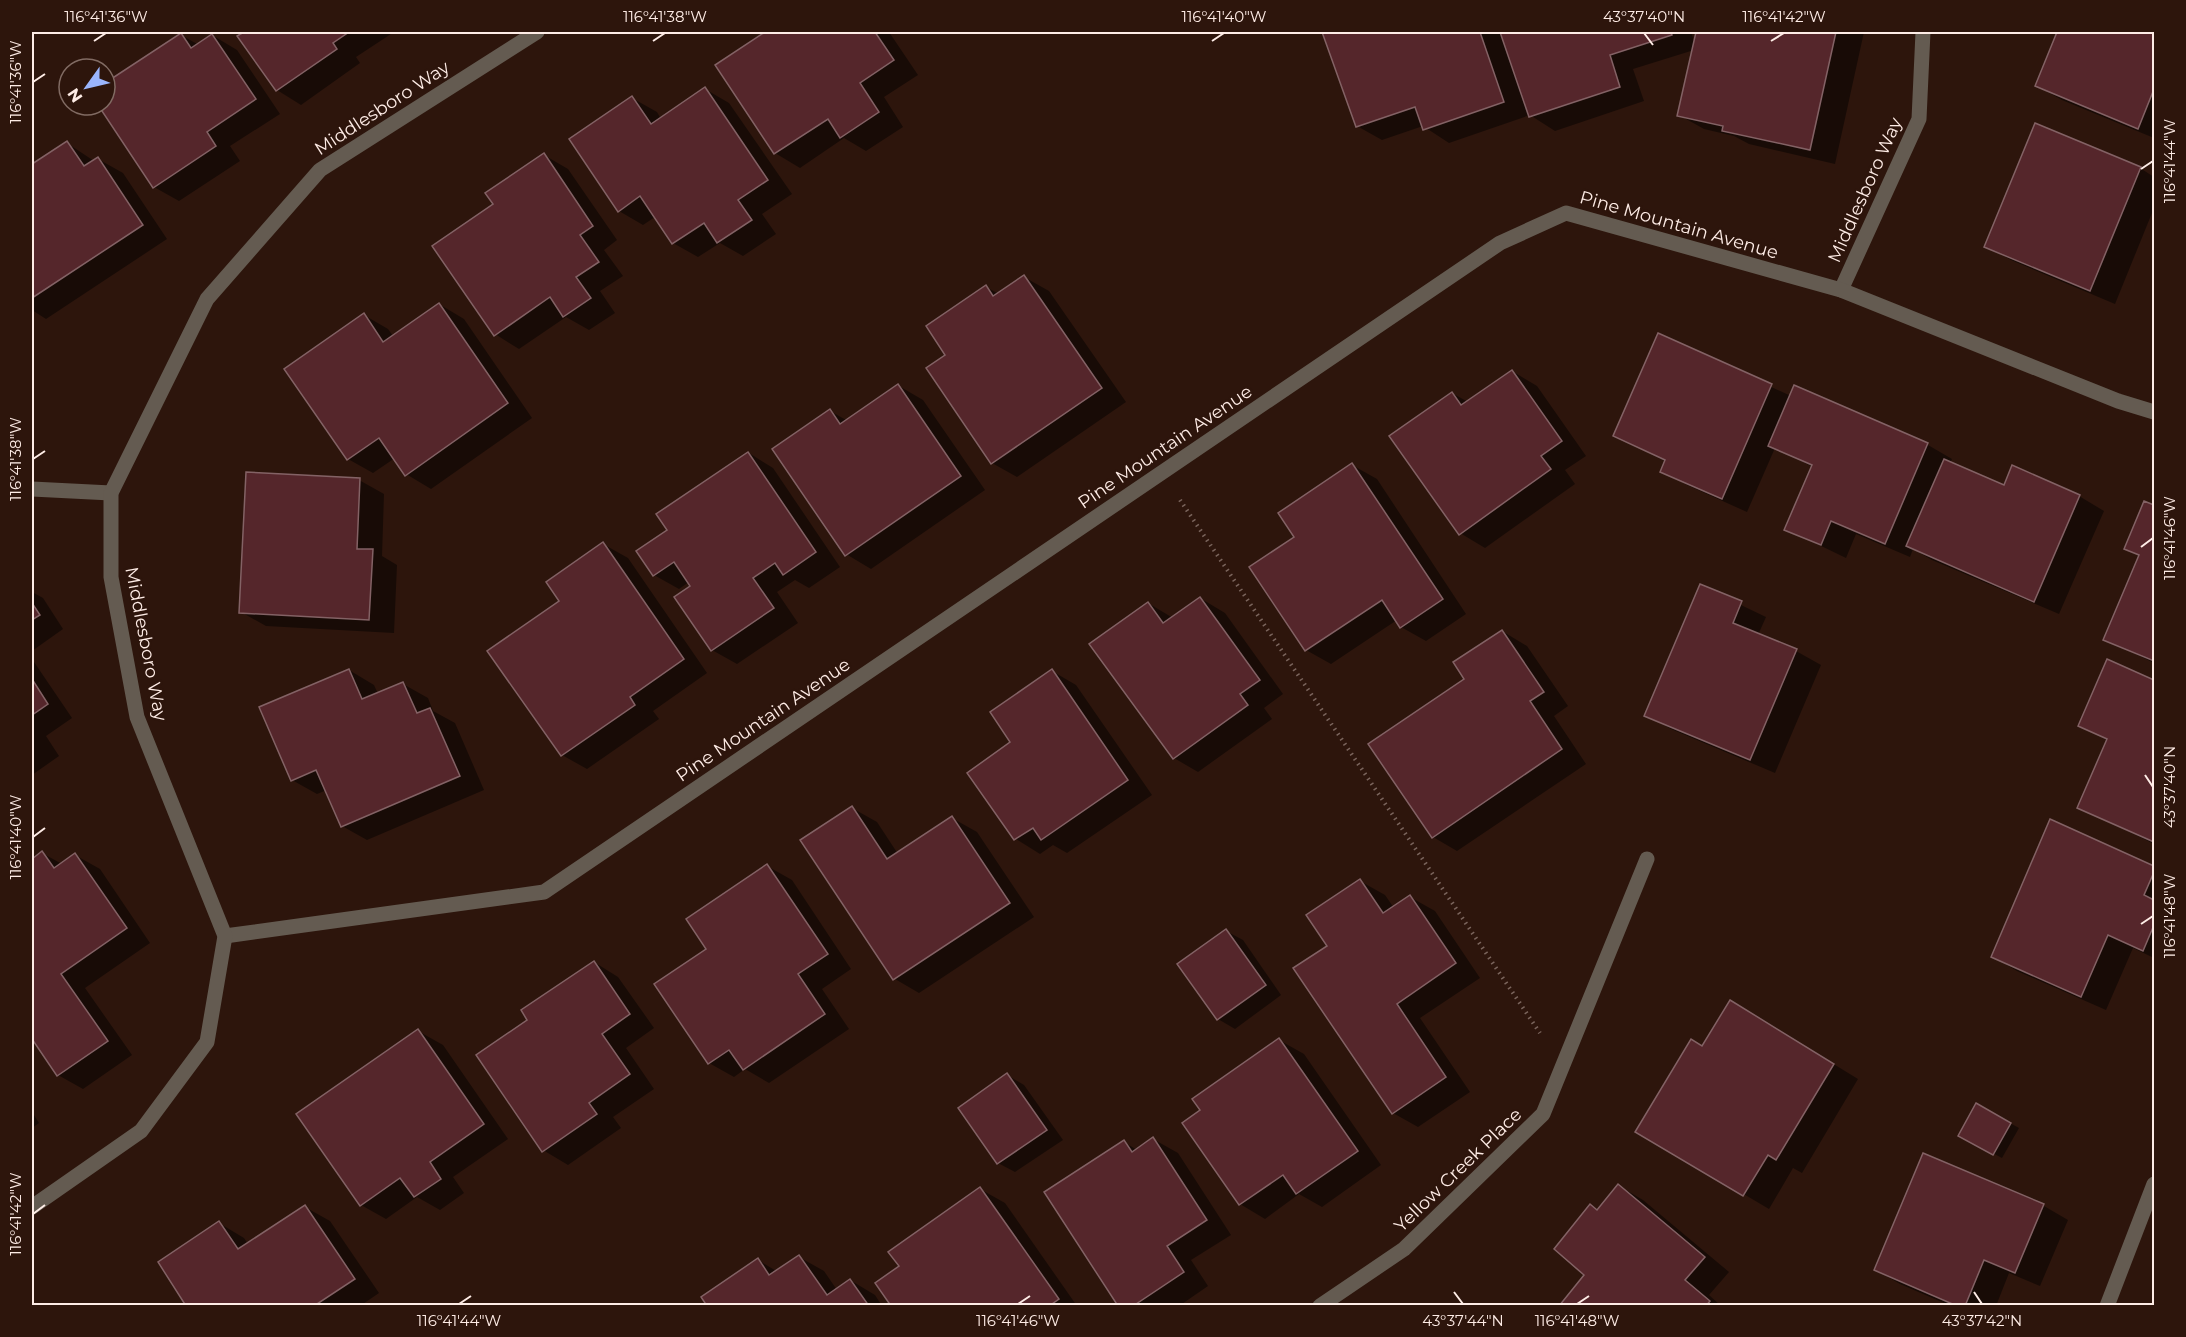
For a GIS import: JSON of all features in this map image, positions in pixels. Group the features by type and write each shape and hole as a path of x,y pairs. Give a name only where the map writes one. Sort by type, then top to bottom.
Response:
{"street":[{"name":"Middlesboro Way","path":"225,936 137,717 111,577 111,493 207,299 320,171 537,32"},
{"name":"Middlesboro Way","path":"1841,290 1919,119 1923,32"},
{"name":"Pine Mountain Avenue","path":"225,936 544,892 1500,243 1566,213 1841,290 2118,401 2154,412"},
{"path":"32,489 111,493"},
{"name":"Yellow Creek Place","path":"1320,1305 1404,1249 1543,1114 1647,859"},
{"path":"32,1207 141,1131 207,1042 225,936"},
{"path":"2107,1305 2154,1184"}],"path":[{"path":"1162,472 1562,1066"}],"building":[{"path":"244,32 349,32 333,43 337,49 276,91 237,36"},
{"path":"765,32 875,32 894,60 860,83 879,112 840,138 828,119 774,154 715,65"},
{"path":"1322,32 1480,32 1504,102 1423,130 1415,107 1356,127"},
{"path":"1500,32 1671,32 1672,35 1610,55 1620,87 1529,117"},
{"path":"1696,32 1836,32 1810,150 1722,131 1723,126 1677,116"},
{"path":"2057,32 2154,32 2154,89 2138,129 2035,86"},
{"path":"181,33 191,48 212,34 256,99 207,132 216,146 153,188 106,117 117,117 117,75"},
{"path":"705,87 768,180 738,200 752,220 717,243 704,223 672,244 640,196 618,212 569,139 632,96 651,124"},
{"path":"2035,123 2141,167 2090,291 1984,247"},
{"path":"67,141 84,166 98,157 143,225 32,298 32,164"},
{"path":"544,153 593,226 580,235 599,262 576,277 591,298 563,317 550,297 494,336 432,246 493,204 485,193"},
{"path":"1024,275 1102,388 991,464 926,368 945,355 926,326 986,285 993,296"},
{"path":"439,303 508,403 405,476 379,438 347,460 284,369 364,313 383,342"},
{"path":"1658,333 1772,384 1722,499 1660,472 1665,460 1613,436"},
{"path":"1512,370 1562,441 1541,456 1551,469 1459,535 1389,436 1452,392 1461,405"},
{"path":"898,384 961,476 845,556 772,449 830,409 840,424"},
{"path":"1794,385 1928,443 1885,544 1831,521 1821,545 1784,530 1812,465 1768,446"},
{"path":"748,452 816,552 783,575 775,563 753,578 774,608 711,651 674,597 690,586 674,562 653,576 636,551 667,530 656,514"},
{"path":"1944,459 2004,485 2012,465 2080,495 2034,602 1906,546"},
{"path":"1352,463 1443,599 1400,628 1382,600 1305,651 1249,567 1294,537 1278,513"},
{"path":"246,472 360,478 357,549 373,549 369,620 239,613"},
{"path":"2144,501 2154,505 2154,661 2103,640 2139,555 2124,549"},
{"path":"603,542 684,659 630,697 635,705 561,756 487,651 559,601 546,582"},
{"path":"1700,584 1742,601 1733,623 1797,649 1750,760 1644,716"},
{"path":"1200,597 1260,680 1240,694 1248,705 1173,759 1089,644 1148,602 1163,623"},
{"path":"32,603 40,615 32,620"},
{"path":"1502,630 1544,692 1530,701 1562,749 1432,838 1368,744 1464,679 1453,662"},
{"path":"2107,659 2154,680 2154,842 2077,808 2107,739 2078,726"},
{"path":"349,669 362,699 403,682 417,713 430,708 460,776 341,827 316,770 291,781 259,707"},
{"path":"1052,669 1128,780 1041,840 1033,828 1014,840 967,773 1010,742 990,712"},
{"path":"32,679 48,704 32,715"},
{"path":"852,806 887,859 952,816 1010,903 893,980 800,840"},
{"path":"2050,819 2154,866 2154,872 2144,895 2154,900 2154,925 2143,951 2108,935 2081,997 1991,957"},
{"path":"42,851 54,868 75,853 127,928 61,974 108,1041 57,1076 32,1039 32,859"},
{"path":"767,864 828,954 798,974 825,1014 743,1070 729,1050 708,1064 654,984 706,949 686,919"},
{"path":"1360,879 1383,913 1410,895 1456,963 1397,1004 1446,1077 1392,1114 1293,968 1327,946 1306,915"},
{"path":"1226,929 1266,985 1217,1020 1177,964"},
{"path":"594,961 630,1014 602,1034 630,1074 589,1103 597,1114 542,1152 476,1055 527,1020 521,1010"},
{"path":"1730,1000 1834,1064 1776,1160 1768,1155 1743,1196 1635,1132 1691,1039 1702,1046"},
{"path":"418,1029 484,1124 430,1162 441,1179 414,1197 400,1178 360,1206 296,1114"},
{"path":"1279,1038 1358,1151 1296,1194 1283,1175 1239,1205 1182,1123 1200,1110 1192,1099"},
{"path":"1007,1073 1047,1130 997,1164 958,1108"},
{"path":"1976,1103 2011,1123 1993,1155 1958,1136"},
{"path":"1153,1137 1207,1220 1167,1246 1184,1272 1133,1306 1118,1306 1044,1192 1124,1140 1132,1152"},
{"path":"1923,1153 2044,1204 2015,1273 1984,1260 1965,1306 1957,1306 1874,1270"},
{"path":"1618,1184 1705,1257 1685,1280 1710,1301 1706,1306 1559,1306 1584,1275 1554,1249 1590,1204 1597,1210"},
{"path":"980,1187 1059,1299 1049,1306 891,1306 875,1283 899,1266 888,1252"},
{"path":"305,1205 355,1279 314,1306 186,1306 158,1262 219,1221 238,1249"},
{"path":"799,1255 827,1295 850,1279 869,1306 707,1306 701,1297 758,1258 769,1275"}]}
